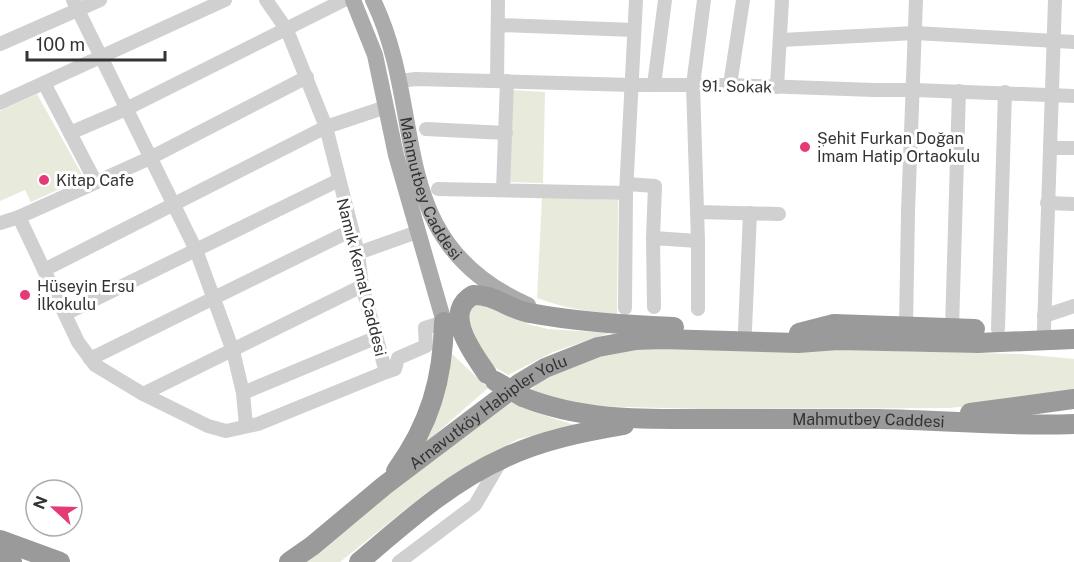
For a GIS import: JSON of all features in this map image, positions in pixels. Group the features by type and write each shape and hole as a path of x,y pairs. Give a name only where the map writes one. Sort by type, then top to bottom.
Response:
{"highway":[{"path":"491,378 463,333 460,311 467,298 473,295 481,295 526,313 562,318 634,325 799,333 838,340 978,343 1074,339"},
{"path":"444,322 464,352 491,378 523,397 570,412 595,416 663,419"},
{"path":"385,485 417,437 433,402 442,358 444,322"},
{"path":"799,333 834,324 998,329 1044,323 1074,329"},
{"path":"721,341 745,330"},
{"name":"Arnavutköy Habipler Yolu","path":"289,562 312,546 385,485 520,383 545,368 577,354 598,347 636,340 798,343 838,340"},
{"path":"978,343 1074,352"},
{"path":"914,420 1038,406 1074,399"},
{"path":"359,562 418,512 502,458 561,438 663,419"},
{"name":"Mahmutbey Caddesi","path":"663,419 914,420 1026,426 1074,424"},
{"path":"0,540 60,562"},
{"path":"0,558 12,562"}],"main road":[{"name":"Mahmutbey Caddesi","path":"352,0 375,55 396,155 444,322"},
{"name":"Mahmutbey Caddesi","path":"373,0 390,46 399,81 408,137 420,189 435,224 452,248 476,273 497,289 525,304 562,318"}],"street":[{"path":"0,44 76,5 100,0"},
{"path":"0,103 225,0"},
{"name":"Namık Kemal Caddesi","path":"19,217 78,342 94,365 143,394 208,426 226,431 258,424 386,372 362,286 358,253 326,127 287,30 266,0"},
{"path":"70,133 126,109 344,0"},
{"path":"498,0 506,133 503,190"},
{"path":"625,308 627,189 636,0"},
{"path":"654,85 665,0"},
{"path":"698,309 693,85 704,0"},
{"path":"730,85 743,0"},
{"path":"777,87 783,0"},
{"path":"906,327 916,0"},
{"path":"1044,323 1055,0"},
{"path":"76,5 196,250 233,351 243,393 246,426"},
{"path":"498,25 634,30"},
{"path":"780,40 915,33 1074,42"},
{"path":"0,223 19,217 150,158 307,77"},
{"name":"91. Sokak","path":"399,81 416,79 632,85 730,85 1074,96"},
{"path":"44,83 95,181"},
{"path":"952,328 959,91"},
{"path":"998,329 1005,92"},
{"path":"44,270 326,127 386,107"},
{"path":"426,129 506,133"},
{"path":"1050,148 1074,148"},
{"path":"65,314 339,180"},
{"path":"438,189 627,189 655,186 654,307"},
{"path":"1047,203 1074,204"},
{"path":"697,212 779,214"},
{"path":"745,330 750,213"},
{"path":"90,359 352,230"},
{"path":"358,253 417,232"},
{"path":"653,238 698,241"},
{"path":"143,394 362,286"},
{"path":"1044,323 1074,306"},
{"path":"386,372 395,369 398,358 426,346 425,328 444,322"},
{"path":"243,393 375,338"},
{"path":"399,562 475,505 502,458"}],"shaded area":[{"path":"510,90 545,92 543,183 507,182"},
{"path":"37,94 84,178 31,202 25,190 0,201 0,111"},
{"path":"542,197 618,200 617,314 577,309 537,298"},
{"path":"478,302 531,325 548,329 610,333 553,352 508,375 493,366 475,348 466,309"},
{"path":"730,347 1021,354 1074,359 1074,394 1019,402 948,408 704,409 587,406 555,400 531,390 562,368 621,350"},
{"path":"450,352 488,388 416,451"},
{"path":"509,401 578,426 518,439 426,493 340,562 301,562 395,486"}],"place":[{"name":"Şehit Furkan Doğan İmam Hatip Ortaokulu","path":"805,147"},
{"name":"Kitap Cafe","path":"44,180"},
{"name":"Hüseyin Ersu İlkokulu","path":"25,295"}]}
